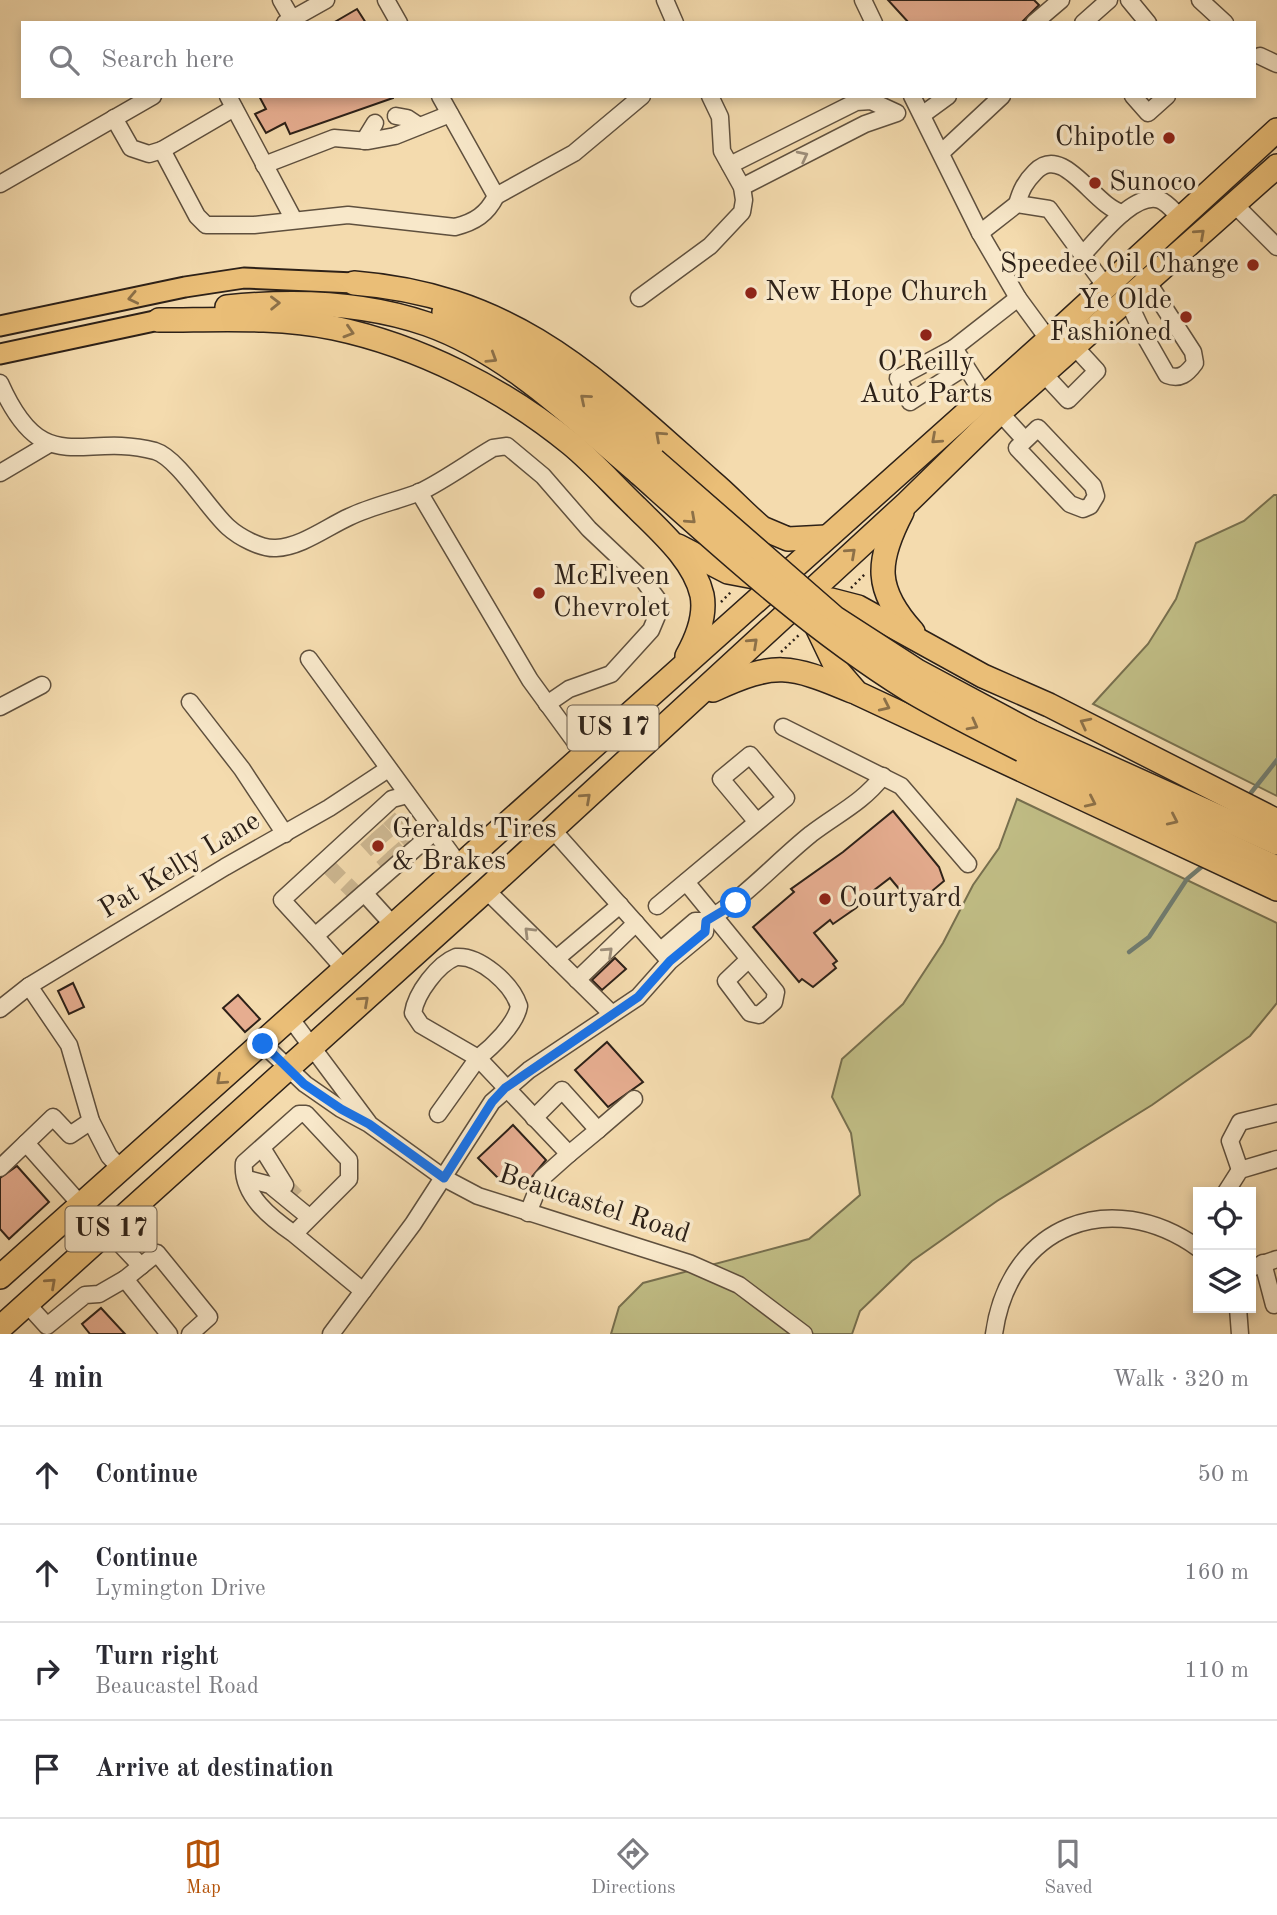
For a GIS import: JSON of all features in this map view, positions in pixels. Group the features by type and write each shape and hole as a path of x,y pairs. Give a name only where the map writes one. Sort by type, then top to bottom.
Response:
{"highway":[{"name":"US 17","path":"0,1328 486,890 907,503 992,404 1043,373 1106,287 1277,130"},
{"name":"US 17","path":"0,1277 826,537 1062,347 1127,299 1277,166"},
{"path":"354,283 454,316 510,343 585,398 647,467"},
{"path":"354,283 430,294 486,313 533,335 613,394 762,528 788,539 826,537"},
{"path":"159,320 216,308 267,303 316,303 372,310 428,324 468,343 534,384 647,467 835,618 1026,741 1277,867"},
{"path":"159,320 256,320 333,328 446,366 512,402 573,446 671,542 696,579 702,603 695,641 680,668"},
{"path":"907,503 885,551 882,582 900,617 920,640"},
{"path":"746,516 759,537 777,581"},
{"path":"671,542 728,572 777,581 801,598 838,671 857,693"},
{"path":"801,598 845,603 920,640 984,676 1049,705 1277,821"},
{"path":"694,699 738,678 777,667 817,676 1277,889"},
{"path":"1026,741 1277,843"}],"main road":[{"path":"0,326 185,287 244,278 354,283"},
{"path":"0,354 159,320"}],"street":[{"path":"281,0 289,21 326,0"},
{"path":"386,0 398,21"},
{"path":"664,0 674,21"},
{"path":"863,0 873,21"},
{"path":"1036,21 1061,0 1081,21"},
{"path":"1085,21 1109,0"},
{"path":"1129,0 1141,20"},
{"path":"1200,0 1223,21"},
{"path":"1261,55 1277,64"},
{"path":"0,184 149,98"},
{"path":"441,98 496,196"},
{"path":"162,150 197,216 206,225 254,225 348,215 455,227 468,224 488,211 496,196 574,153 640,98"},
{"path":"639,298 710,246 742,212 742,187 722,151 720,117 711,98"},
{"path":"742,187 865,124 943,98"},
{"path":"942,152 1000,98"},
{"path":"1135,98 1148,113 1165,98"},
{"path":"730,165 856,102 871,100 897,113"},
{"path":"114,118 131,148 149,154 162,150 231,102 294,220"},
{"path":"918,107 981,233 1018,298 1062,347 1097,372 1068,400 1043,373"},
{"path":"264,165 334,138 381,140 450,114"},
{"path":"396,116 407,118 419,126"},
{"path":"364,141 375,123"},
{"path":"981,233 1017,204 1024,184 1041,166 1052,162 1065,166 1111,211 1123,213"},
{"path":"1083,254 1123,213 1151,199 1162,201 1181,218"},
{"path":"1017,204 1049,209 1106,287"},
{"path":"1234,204 1277,247"},
{"path":"1127,299 1167,375 1175,378 1188,373 1195,363 1193,352 1147,281"},
{"path":"965,367 909,402 898,378 954,348 1018,298"},
{"path":"954,348 992,404 1024,439"},
{"path":"0,383 18,414 33,432 49,444 68,449 128,446 159,452 184,474 211,512 239,537 275,548 303,540 351,516 419,492 493,448 506,446 529,463 589,529 654,592 658,600 656,621 638,646 611,674 569,689 547,704"},
{"path":"1038,428 1093,486 1096,496 1090,506 1083,509 1070,504 1017,448 1024,439 1038,428"},
{"path":"0,473 49,444"},
{"path":"419,492 496,626 547,704 584,754"},
{"path":"309,659 460,866"},
{"path":"0,707 42,685"},
{"path":"190,702 242,769 285,834"},
{"path":"783,727 901,786 968,864"},
{"name":"Pat Kelly Lane","path":"0,1009 29,986 285,834 388,769"},
{"path":"331,1334 444,1178 492,1102 505,1088 638,997 665,956 705,932 710,919 736,903 814,832 833,822 872,791 883,776"},
{"path":"345,970 282,900 373,824 392,799 407,795"},
{"path":"657,906 757,822"},
{"path":"552,829 665,956"},
{"path":"315,936 401,856 434,832"},
{"path":"686,882 710,919 749,959"},
{"path":"486,890 612,1014"},
{"path":"355,897 394,926"},
{"path":"556,960 620,905"},
{"path":"577,980 636,923"},
{"path":"438,1114 478,1059 517,1013 519,1006 493,973 472,959 456,957 445,963 429,981 413,1013 421,1025 478,1059 569,1154"},
{"path":"29,986 69,1045 91,1121 109,1156 121,1170"},
{"name":"Beaucastel Road","path":"291,1019 369,1124"},
{"name":"Beaucastel Road","path":"263,1044 289,1069 341,1109 369,1124 444,1178 478,1196 689,1263 739,1285 804,1334"},
{"path":"534,1118 562,1090 598,1130"},
{"path":"528,1213 542,1178 634,1099"},
{"path":"1240,1170 1230,1141 1240,1122 1277,1113"},
{"path":"293,1234 349,1179 349,1160 306,1114 299,1114 244,1163 247,1179 254,1198 270,1217 363,1292"},
{"path":"0,1168 53,1117 70,1135 91,1121"},
{"path":"26,1143 81,1205"},
{"path":"262,1148 311,1215"},
{"path":"1229,1187 1240,1170 1277,1159"},
{"path":"247,1179 270,1185 311,1215"},
{"path":"994,1334 1004,1295 1027,1255 1045,1238 1084,1222 1137,1220 1160,1226 1193,1241"},
{"path":"108,1231 141,1266"},
{"path":"27,1304 50,1330 85,1295 99,1294 125,1279 156,1253 209,1317 190,1334"},
{"path":"1263,1263 1274,1305 1277,1304"},
{"path":"125,1279 169,1334"},
{"path":"1238,1313 1240,1334"}],"path":[{"path":"848,592 871,569"},
{"path":"714,608 739,585"},
{"path":"776,656 804,631"}],"shaded area":[{"path":"1277,495 1277,796 1093,704 1148,644 1176,599 1196,543 1244,521"},
{"path":"1017,799 1277,923 1277,1003 1250,1036 1152,1105 997,1201 912,1261 860,1311 852,1334 611,1334 619,1307 643,1283 809,1239 860,1195 851,1133 832,1097 842,1059 903,1004 943,943 973,885 999,848"}],"building":[{"path":"888,0 1034,0 1039,5 1023,21 907,21"},
{"path":"357,9 365,21 336,21"},
{"path":"260,98 393,98 290,134 285,123 266,133 255,114 266,109"},
{"name":"Courtyard","path":"893,811 939,867 944,881 919,902 915,898 912,900 907,894 905,896 890,878 856,908 833,924 830,920 814,933 837,961 833,964 836,968 813,987 802,979 799,982 753,927 794,892 791,889 843,852"},
{"path":"615,958 626,969 602,990 592,980"},
{"path":"73,983 84,1007 69,1014 58,991"},
{"path":"238,995 260,1019 245,1032 223,1008"},
{"path":"607,1042 643,1082 608,1107 575,1070"},
{"path":"513,1125 546,1160 522,1189 508,1174 501,1181 478,1158"},
{"path":"17,1166 49,1202 9,1239 0,1229 0,1178"},
{"path":"101,1308 125,1334 90,1334 82,1324"}],"waterway":[{"path":"1246,799 1277,760"},
{"path":"1129,952 1149,937 1187,879 1205,864"}],"tunnel":[{"path":"389,818 412,842"},
{"path":"377,829 398,853"},
{"path":"366,839 388,863"},
{"path":"329,867 354,892"},
{"path":"285,1185 297,1197"}],"place":[{"name":"Chipotle","path":"1169,138"},
{"name":"Sunoco","path":"1095,183"},
{"name":"Speedee Oil Change","path":"1253,265"},
{"name":"New Hope Church","path":"751,293"},
{"name":"Ye Olde Fashioned","path":"1186,317"},
{"name":"O'Reilly Auto Parts","path":"926,335"},
{"name":"McElveen Chevrolet","path":"539,593"},
{"name":"Geralds Tires & Brakes","path":"378,846"},
{"name":"Courtyard","path":"825,899"}],"route":[{"path":"263,1044 304,1084 369,1124 444,1178 492,1102 505,1088 638,997 670,961 705,932 706,921 736,903"}]}
